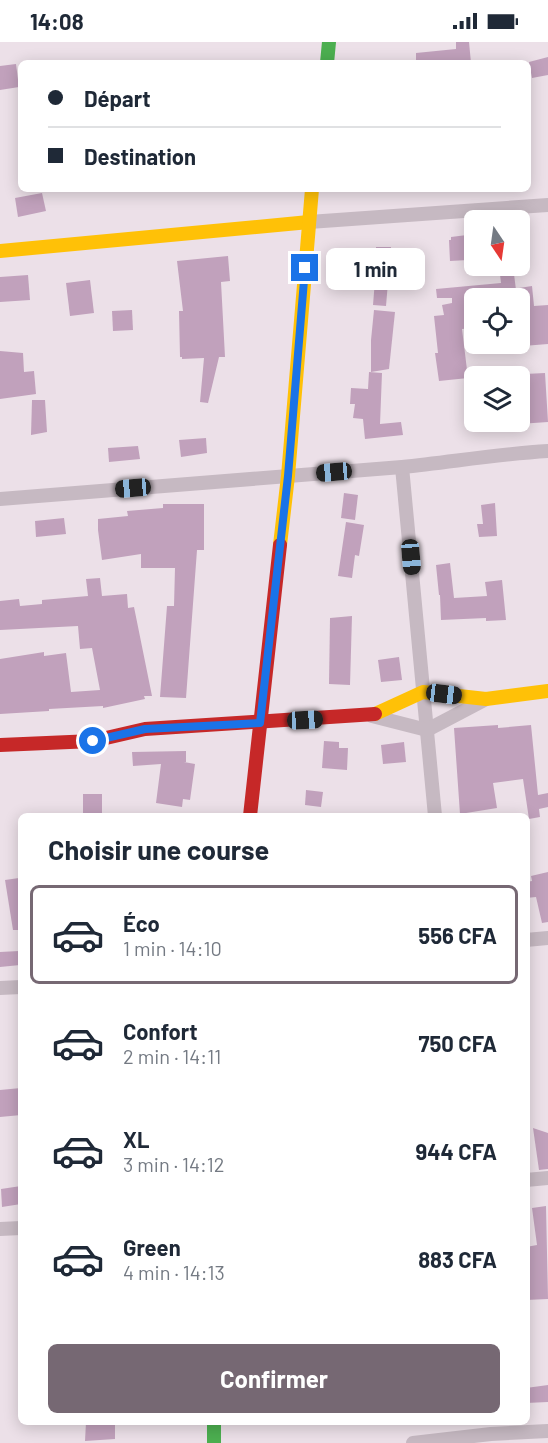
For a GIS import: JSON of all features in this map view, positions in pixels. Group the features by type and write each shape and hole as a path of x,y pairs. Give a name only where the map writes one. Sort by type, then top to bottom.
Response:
{"main road":[{"path":"327,60 329,42"},
{"path":"250,813 288,476 312,192"},
{"path":"0,250 309,222"},
{"path":"0,745 93,741 145,729 372,716 423,692 486,699 548,691"},
{"path":"214,1425 214,1443"}],"street":[{"path":"309,222 548,205"},
{"path":"0,499 402,467 498,454 548,451"},
{"path":"402,467 435,813"},
{"path":"372,716 427,730 486,699"},
{"path":"530,940 548,938"},
{"path":"0,988 18,987"},
{"path":"530,1180 548,1178"},
{"path":"0,1229 18,1228"},
{"path":"413,1443 491,1433 548,1431"}],"building":[{"path":"456,42 469,42 471,60 416,60 416,53 456,49"},
{"path":"548,57 548,75 532,78 531,61"},
{"path":"16,64 18,87 0,90 0,66"},
{"path":"42,193 46,211 18,217 15,198"},
{"path":"464,235 464,260 450,261 449,240 451,237"},
{"path":"376,247 391,247 386,306 373,305 375,280 369,280 370,258 376,258"},
{"path":"228,256 230,281 221,282 225,357 219,357 208,403 200,402 204,358 182,359 180,357 179,311 183,311 177,261"},
{"path":"28,275 30,300 0,302 0,277"},
{"path":"500,276 514,276 516,288 464,288 464,329 462,329 467,366 464,366 464,378 439,381 435,353 438,353 434,316 444,315 442,305 452,303 452,298 437,298 436,289 501,283"},
{"path":"90,280 94,313 70,316 66,283"},
{"path":"532,286 534,306 548,305 548,344 530,345 530,288 519,288"},
{"path":"132,310 133,330 113,331 112,311"},
{"path":"374,310 395,312 389,369 371,372 371,340"},
{"path":"0,351 23,353 24,372 34,371 36,394 0,399"},
{"path":"369,372 382,373 380,424 401,422 403,435 365,439 363,419 353,418 355,404 350,404 351,388 368,389"},
{"path":"545,373 548,422 530,423 530,374"},
{"path":"32,400 45,400 47,432 31,435"},
{"path":"206,438 207,453 181,457 179,440"},
{"path":"138,446 140,459 109,462 108,448"},
{"path":"344,493 358,495 355,520 341,518"},
{"path":"495,503 497,536 479,537 477,524 483,524 481,505"},
{"path":"163,504 204,504 204,550 197,550 186,698 160,697 167,606 174,606 175,568 141,568 141,554 102,560 98,530 98,519 128,516 127,511 163,508"},
{"path":"64,518 66,534 36,537 35,521"},
{"path":"346,522 364,525 359,556 355,555 352,578 338,576"},
{"path":"450,563 454,598 487,596 485,582 502,580 506,620 486,621 486,618 441,620 436,565"},
{"path":"100,578 102,596 127,594 128,608 134,607 152,696 144,696 145,699 103,708 103,706 49,709 49,711 0,714 0,659 44,652 44,656 66,653 71,692 100,690 92,648 80,649 78,626 0,630 0,601 19,599 20,606 42,604 42,600 88,596 86,579"},
{"path":"352,616 350,685 329,684 330,618"},
{"path":"399,657 402,680 381,682 378,660"},
{"path":"531,725 538,795 548,793 548,807 539,809 540,817 530,819 523,779 493,783 497,808 460,813 454,728"},
{"path":"324,741 339,742 339,748 348,748 347,770 322,768"},
{"path":"404,742 406,762 383,764 381,745"},
{"path":"186,751 186,762 184,762 195,764 190,800 183,799 182,807 156,803 161,764 133,766 132,752"},
{"path":"306,790 323,792 321,807 305,805"},
{"path":"83,794 102,794 102,813 83,813"},
{"path":"548,872 548,922 542,923 536,897 530,898 531,876"},
{"path":"18,878 18,930 13,930 5,880"},
{"path":"18,951 18,965 0,967 0,952"},
{"path":"18,1088 18,1115 0,1117 0,1090"},
{"path":"533,1128 548,1133 548,1169 539,1170"},
{"path":"18,1186 18,1204 2,1207 1,1189"},
{"path":"546,1206 548,1299 530,1300 530,1246 537,1245 532,1208"},
{"path":"548,1385 548,1402 530,1403 530,1387"},
{"path":"86,1425 115,1425 115,1439 85,1441"}],"traffic: fast":[{"path":"327,60 329,42"},
{"path":"214,1425 214,1443"}],"traffic: slow":[{"path":"280,545 312,192"},
{"path":"0,251 309,222"},
{"path":"375,714 423,692 486,699 548,691"}],"traffic: jam":[{"path":"250,813 280,545"},
{"path":"0,745 93,741 145,729 375,714"}],"route":[{"path":"93,741 145,729 260,723 288,476 305,268"}]}
